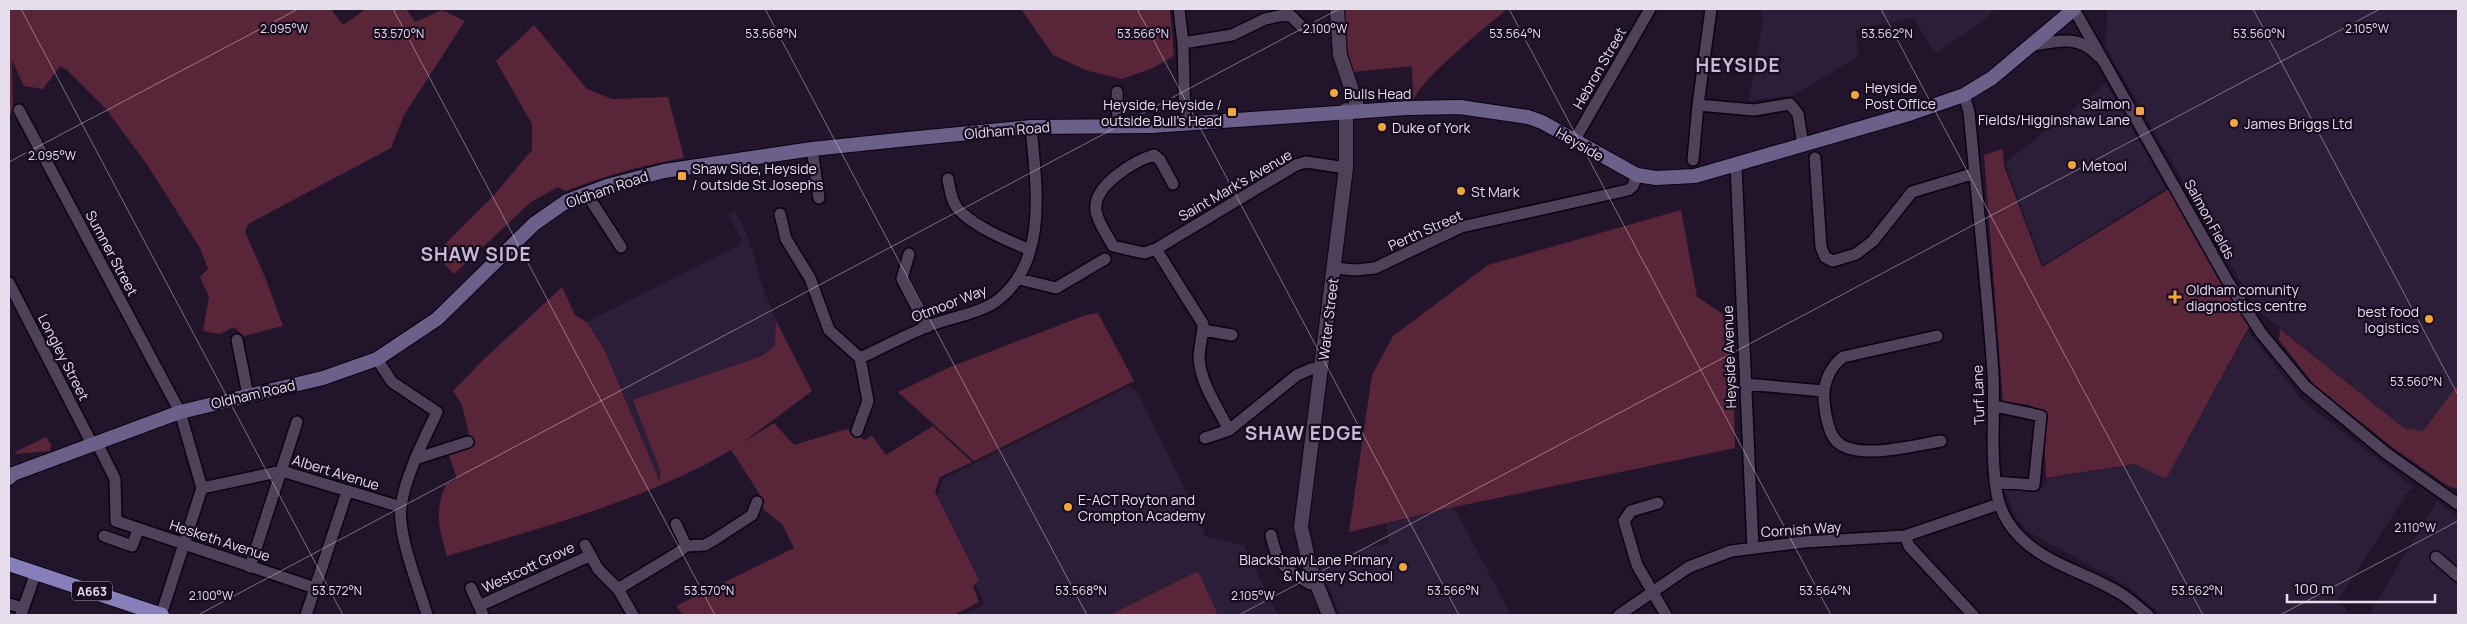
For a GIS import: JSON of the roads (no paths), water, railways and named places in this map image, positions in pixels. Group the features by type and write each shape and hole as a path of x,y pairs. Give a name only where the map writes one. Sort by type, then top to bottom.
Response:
{"main road":[{"name":"Heyside","path":"1185,124 1351,110 1460,107 1496,112 1542,122 1637,175 1656,178 1678,178 1736,166 1909,114 1964,95 1992,78 2074,9"},
{"name":"Oldham Road","path":"10,475 180,412 322,378 377,359 437,319 541,218 567,201 586,193 664,171 812,149 1031,127 1185,124"},
{"name":"A663","path":"9,559 15,566 160,613"}],"street":[{"path":"1179,9 1183,43 1185,124"},
{"name":"Water Street","path":"1329,615 1316,584 1305,549 1301,527 1346,168 1351,110 1356,102 1340,55 1337,9"},
{"name":"Hebron Street","path":"1574,141 1650,9"},
{"path":"1693,160 1698,105 1711,9"},
{"name":"Salmon Fields","path":"2074,9 2094,41 2227,280 2261,333 2305,386 2386,453 2458,504"},
{"name":"Salmon Fields","path":"2087,9 2086,13 2094,41"},
{"path":"1183,43 1232,35 1264,19 1290,11 1302,27"},
{"name":"Salmon Fields","path":"2030,46 2062,39 2080,42 2094,52 2110,71"},
{"path":"1117,92 1118,126"},
{"name":"Turf Lane","path":"1964,95 1969,112 1995,406 1995,482 1999,504 2007,520 2019,536 2034,549 2059,566 2118,592 2148,615"},
{"path":"1698,105 1754,110 1790,104 1798,114 1803,145"},
{"name":"Sumner Street","path":"19,110 180,412 202,488"},
{"name":"Otmoor Way","path":"860,358 927,327 997,301 1019,279 1030,250 1036,215 1031,127"},
{"path":"812,149 819,198"},
{"name":"Saint Mark's Avenue","path":"1173,184 1160,160 1154,155 1109,181 1102,190 1096,204 1098,217 1113,246 1144,253 1156,248 1296,165 1306,162 1346,168"},
{"path":"1815,158 1821,247 1826,256 1833,261 1844,259 1866,248 1912,192 1975,173"},
{"name":"Heyside Avenue","path":"1736,166 1753,548"},
{"name":"Perth Street","path":"1334,268 1355,270 1375,268 1462,227 1628,190 1633,186 1637,175"},
{"path":"948,179 951,195 959,212 992,232 1030,250"},
{"path":"586,193 621,247"},
{"path":"780,214 786,240 810,278 829,330 860,358 868,401 857,431"},
{"path":"1156,248 1203,327 1199,358 1201,371 1229,430"},
{"path":"909,254 902,279 927,327"},
{"path":"1019,279 1056,288 1105,260"},
{"name":"Longley Street","path":"9,283 94,444 115,479 116,521"},
{"path":"1203,327 1232,335"},
{"path":"1937,336 1843,357 1833,364 1824,391 1824,404 1832,434 1837,442 1846,448 1866,451 1941,442"},
{"path":"237,340 248,395"},
{"path":"377,359 392,382 437,412 415,459 401,507 407,548 428,615"},
{"path":"1205,438 1229,430 1297,375 1310,369 1322,367"},
{"path":"1745,384 1824,391"},
{"path":"1995,406 2041,416 2034,485 1995,482"},
{"path":"250,567 297,422"},
{"path":"415,459 468,442"},
{"name":"Albert Avenue","path":"202,488 282,470 347,492 401,507"},
{"path":"160,613 202,488"},
{"path":"306,615 347,492"},
{"path":"633,615 618,588 686,546 704,545 714,540 752,515 756,502"},
{"path":"1658,503 1631,511 1624,521 1636,566 1645,582 1653,590 1666,615"},
{"name":"Cornish Way","path":"1618,615 1689,567 1731,552 1804,542 1905,536 1999,504"},
{"name":"Hesketh Avenue","path":"116,521 138,530 315,588"},
{"path":"676,524 686,546"},
{"path":"104,536 132,546 138,530"},
{"path":"1271,535 1280,563 1310,584 1316,584"},
{"path":"1905,536 1909,546 1973,615"},
{"name":"Westcott Grove","path":"470,588 481,610 587,550 598,568 618,588"},
{"path":"2436,557 2458,576"},
{"path":"9,604 22,612 36,572"}],"place":[{"name":"Bulls Head","path":"1334,93"},
{"name":"Heyside Post Office","path":"1855,95"},
{"name":"Salmon Fields/Higginshaw Lane","path":"2140,111"},
{"name":"Heyside, Heyside / outside Bull's Head","path":"1232,112"},
{"name":"James Briggs Ltd","path":"2234,123"},
{"name":"Duke of York","path":"1382,127"},
{"name":"Metool","path":"2072,165"},
{"name":"Shaw Side, Heyside / outside St Josephs","path":"682,176"},
{"name":"St Mark","path":"1461,191"},
{"name":"Oldham comunity diagnostics centre","path":"2175,297"},
{"name":"best food logistics","path":"2429,319"},
{"name":"E-ACT Royton and Crompton Academy","path":"1068,507"},
{"name":"Blackshaw Lane Primary & Nursery School","path":"1403,567"}],"district":[{"name":"HEYSIDE","path":"1738,65"},
{"name":"SHAW SIDE","path":"476,254"},
{"name":"SHAW EDGE","path":"1304,433"}]}
